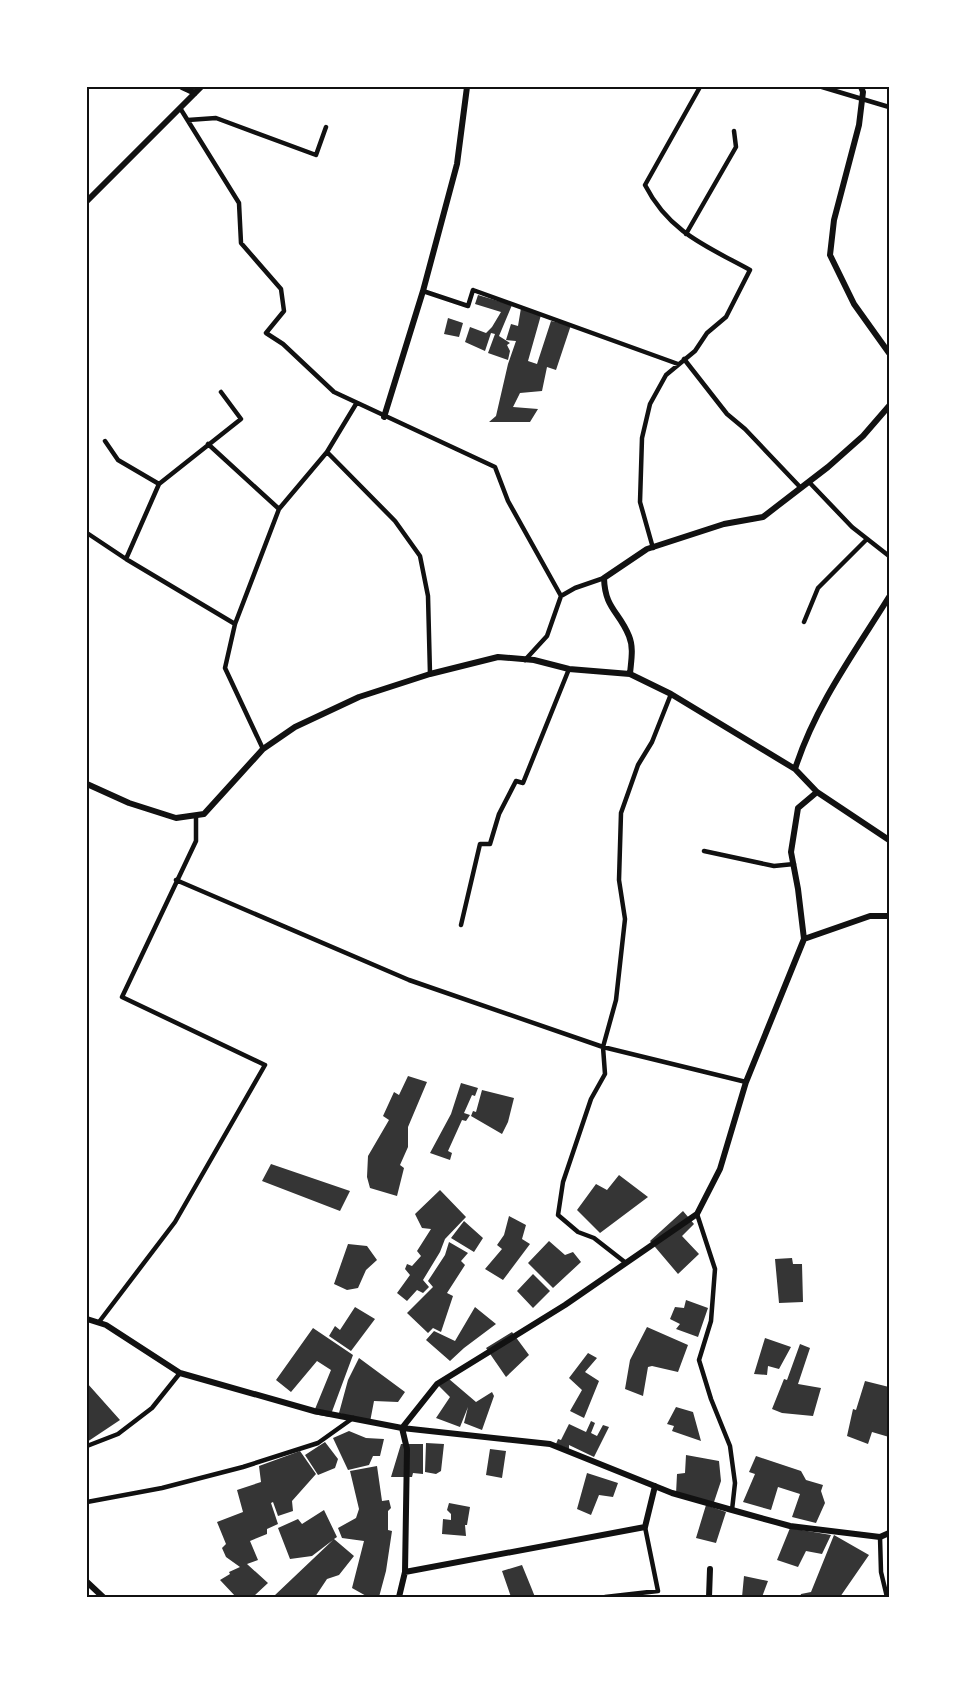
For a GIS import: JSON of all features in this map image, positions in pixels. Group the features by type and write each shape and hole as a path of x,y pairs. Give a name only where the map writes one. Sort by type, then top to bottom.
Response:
{"street":[{"path":"182,87 195,93"},
{"path":"87,201 201,87"},
{"path":"384,417 423,291 457,164 467,87"},
{"path":"861,87 863,92 859,125 834,220 830,255 854,304 889,353"},
{"path":"630,674 632,650 628,635 604,595 604,579 648,549 724,524 763,517 864,436 889,406"},
{"path":"795,769 804,740 822,704 889,597"},
{"path":"87,784 129,803 176,818 204,814 263,749 295,727 359,697 430,674 498,657 569,669 630,674 671,694 795,769 817,792 889,840"},
{"path":"402,1428 437,1384 565,1305 697,1214 720,1169 746,1082 804,939 791,852 798,808 817,792"},
{"path":"804,939 870,916 889,916"},
{"path":"87,1319 106,1325 180,1373 314,1411 402,1428 550,1444 654,1486 790,1526 880,1537 889,1533"},
{"path":"399,1597 405,1572 407,1449 402,1428"},
{"path":"405,1572 645,1527 654,1486"},
{"path":"708,1597 711,1569"},
{"path":"87,1582 103,1597"}],"lane":[{"path":"653,548 640,502 642,438 650,404 666,375 695,351 707,333 726,317 750,270 697,243 677,228 652,200 645,185 700,87"},
{"path":"822,87 889,107"},
{"path":"180,108 239,202 241,243 281,289 284,311 267,333 283,344 334,392 495,467 508,501 561,596"},
{"path":"188,120 216,118 316,155 326,127"},
{"path":"686,234 736,147 734,132"},
{"path":"423,291 468,306 473,290 678,364"},
{"path":"684,359 727,414 745,429 801,488"},
{"path":"126,559 159,484 241,420 221,392"},
{"path":"263,749 225,668 235,624 279,509 327,452 356,404"},
{"path":"105,441 118,460 159,484"},
{"path":"208,444 279,509"},
{"path":"327,452 395,521 420,556 428,596 430,674"},
{"path":"809,482 852,527 889,556"},
{"path":"87,533 235,624"},
{"path":"804,622 818,588 867,539"},
{"path":"525,660 547,636 561,596 575,588 604,579"},
{"path":"461,925 480,844 490,844 499,814 516,781 523,783 569,669"},
{"path":"626,1263 594,1238 578,1232 558,1215 563,1182 587,1110 605,1074 603,1047 616,1000 625,919 619,880 621,813 638,765 652,742 671,694"},
{"path":"99,1322 175,1222 265,1065 122,997 195,840 196,816"},
{"path":"704,851 774,866 794,864"},
{"path":"176,880 409,980 603,1047 746,1082"},
{"path":"697,1214 715,1269 711,1321 699,1360 711,1399 730,1446 735,1483 732,1510"},
{"path":"87,1446 118,1434 152,1408 180,1373"},
{"path":"87,1502 162,1488 254,1463 318,1443 353,1419"},
{"path":"605,1597 658,1591 645,1527"},
{"path":"880,1537 881,1572 887,1597"}],"building":[{"path":"478,295 512,305 499,336 510,343 507,345 510,351 508,360 488,353 495,334 491,333 485,351 465,342 470,327 486,333 501,312 475,304"},
{"path":"521,308 541,315 528,361 537,364 551,321 571,325 556,370 547,367 542,391 520,393 513,407 538,409 530,422 489,422 496,416 508,364 516,341 506,340 511,324 518,326"},
{"path":"448,318 463,323 459,337 444,334"},
{"path":"408,1076 427,1082 408,1127 408,1147 400,1165 404,1168 397,1196 370,1188 367,1177 368,1156 389,1120 383,1116 394,1092 399,1095"},
{"path":"461,1083 478,1088 475,1096 472,1095 464,1113 470,1115 466,1121 462,1120 448,1151 452,1153 450,1160 430,1153 451,1114"},
{"path":"482,1090 514,1098 508,1122 502,1134 471,1116 473,1111 476,1112"},
{"path":"271,1164 350,1191 340,1211 262,1181"},
{"path":"619,1175 648,1197 600,1233 577,1210 596,1184 607,1190"},
{"path":"440,1190 466,1217 445,1239 423,1280 429,1287 423,1293 417,1290 407,1301 397,1293 410,1275 405,1269 407,1264 412,1266 421,1256 417,1251 431,1229 422,1228 415,1214"},
{"path":"683,1211 694,1224 682,1236 699,1254 678,1274 650,1241"},
{"path":"509,1216 526,1225 522,1239 530,1244 503,1280 485,1269 502,1249 497,1245 504,1235"},
{"path":"464,1221 483,1238 474,1252 451,1238"},
{"path":"549,1241 565,1255 573,1252 581,1262 553,1288 528,1263"},
{"path":"449,1242 468,1253 461,1261 465,1265 447,1293 453,1296 441,1332 433,1328 428,1333 407,1313 433,1287 428,1281 445,1255"},
{"path":"348,1244 367,1246 377,1260 366,1270 358,1288 347,1290 334,1284"},
{"path":"792,1258 793,1264 802,1264 803,1302 779,1303 775,1259"},
{"path":"533,1274 550,1291 533,1308 517,1291"},
{"path":"686,1300 708,1308 698,1337 676,1329 680,1324 670,1319 675,1307 684,1308"},
{"path":"355,1307 375,1319 351,1351 329,1336 335,1326 340,1330"},
{"path":"475,1307 496,1324 450,1361 426,1340 434,1331 455,1341"},
{"path":"647,1327 688,1345 678,1372 648,1367 643,1396 625,1389 630,1360"},
{"path":"313,1328 353,1355 330,1417 313,1414 331,1370 317,1361 291,1392 276,1380"},
{"path":"512,1332 529,1355 506,1377 486,1348"},
{"path":"765,1338 791,1347 779,1369 768,1366 767,1375 754,1374"},
{"path":"800,1344 810,1348 798,1384 821,1388 813,1416 782,1413 772,1409 784,1379 787,1380"},
{"path":"588,1353 597,1358 585,1372 599,1381 584,1418 570,1411 582,1390 569,1378"},
{"path":"359,1358 405,1392 398,1402 374,1401 370,1422 339,1413 348,1380"},
{"path":"449,1379 476,1402 492,1392 494,1396 482,1430 464,1423 468,1407 460,1427 436,1418 450,1397 437,1384"},
{"path":"865,1381 889,1387 889,1437 872,1432 868,1444 847,1436 853,1409 856,1410"},
{"path":"87,1383 120,1420 87,1442"},
{"path":"676,1407 693,1412 701,1441 672,1431 674,1426 667,1424"},
{"path":"591,1421 595,1423 591,1433 597,1436 603,1425 609,1427 594,1457 569,1445 569,1449 556,1444 558,1439 561,1440 569,1424 586,1432"},
{"path":"349,1431 366,1438 384,1439 380,1456 373,1456 369,1465 348,1470 333,1438"},
{"path":"325,1442 338,1459 335,1468 318,1475 305,1455"},
{"path":"426,1443 444,1444 441,1471 436,1474 425,1472"},
{"path":"401,1444 423,1444 423,1474 413,1473 412,1477 391,1477"},
{"path":"490,1449 506,1451 502,1478 486,1475"},
{"path":"300,1451 316,1474 292,1501 293,1511 278,1516 273,1502 271,1503 278,1524 267,1529 267,1534 250,1541 258,1560 247,1564 268,1583 253,1597 236,1597 220,1580 230,1574 229,1572 240,1567 226,1557 222,1548 226,1544 217,1522 243,1512 237,1490 261,1482 259,1466"},
{"path":"686,1455 719,1461 721,1481 713,1505 676,1494 677,1474 685,1473"},
{"path":"756,1456 801,1471 806,1480 823,1485 821,1491 825,1503 816,1523 792,1517 800,1494 778,1487 771,1510 743,1502 755,1474 749,1472"},
{"path":"377,1466 382,1501 389,1500 391,1508 388,1511 388,1530 392,1531 386,1571 379,1597 368,1597 352,1588 364,1541 342,1538 338,1528 356,1518 359,1509 350,1471"},
{"path":"587,1473 618,1483 613,1497 599,1495 591,1515 577,1509"},
{"path":"449,1503 470,1507 467,1525 465,1525 466,1536 442,1534 443,1519 451,1520 451,1514 447,1510"},
{"path":"706,1505 726,1512 716,1543 696,1538"},
{"path":"324,1510 337,1537 334,1539 354,1556 339,1575 327,1579 315,1597 274,1596 333,1540 312,1556 290,1559 278,1528 298,1519 302,1524"},
{"path":"790,1528 831,1535 822,1554 806,1551 798,1567 777,1560"},
{"path":"834,1535 869,1555 840,1597 800,1597 801,1594 811,1592"},
{"path":"522,1565 535,1597 511,1597 502,1571"},
{"path":"744,1576 768,1581 762,1597 742,1597"}]}
